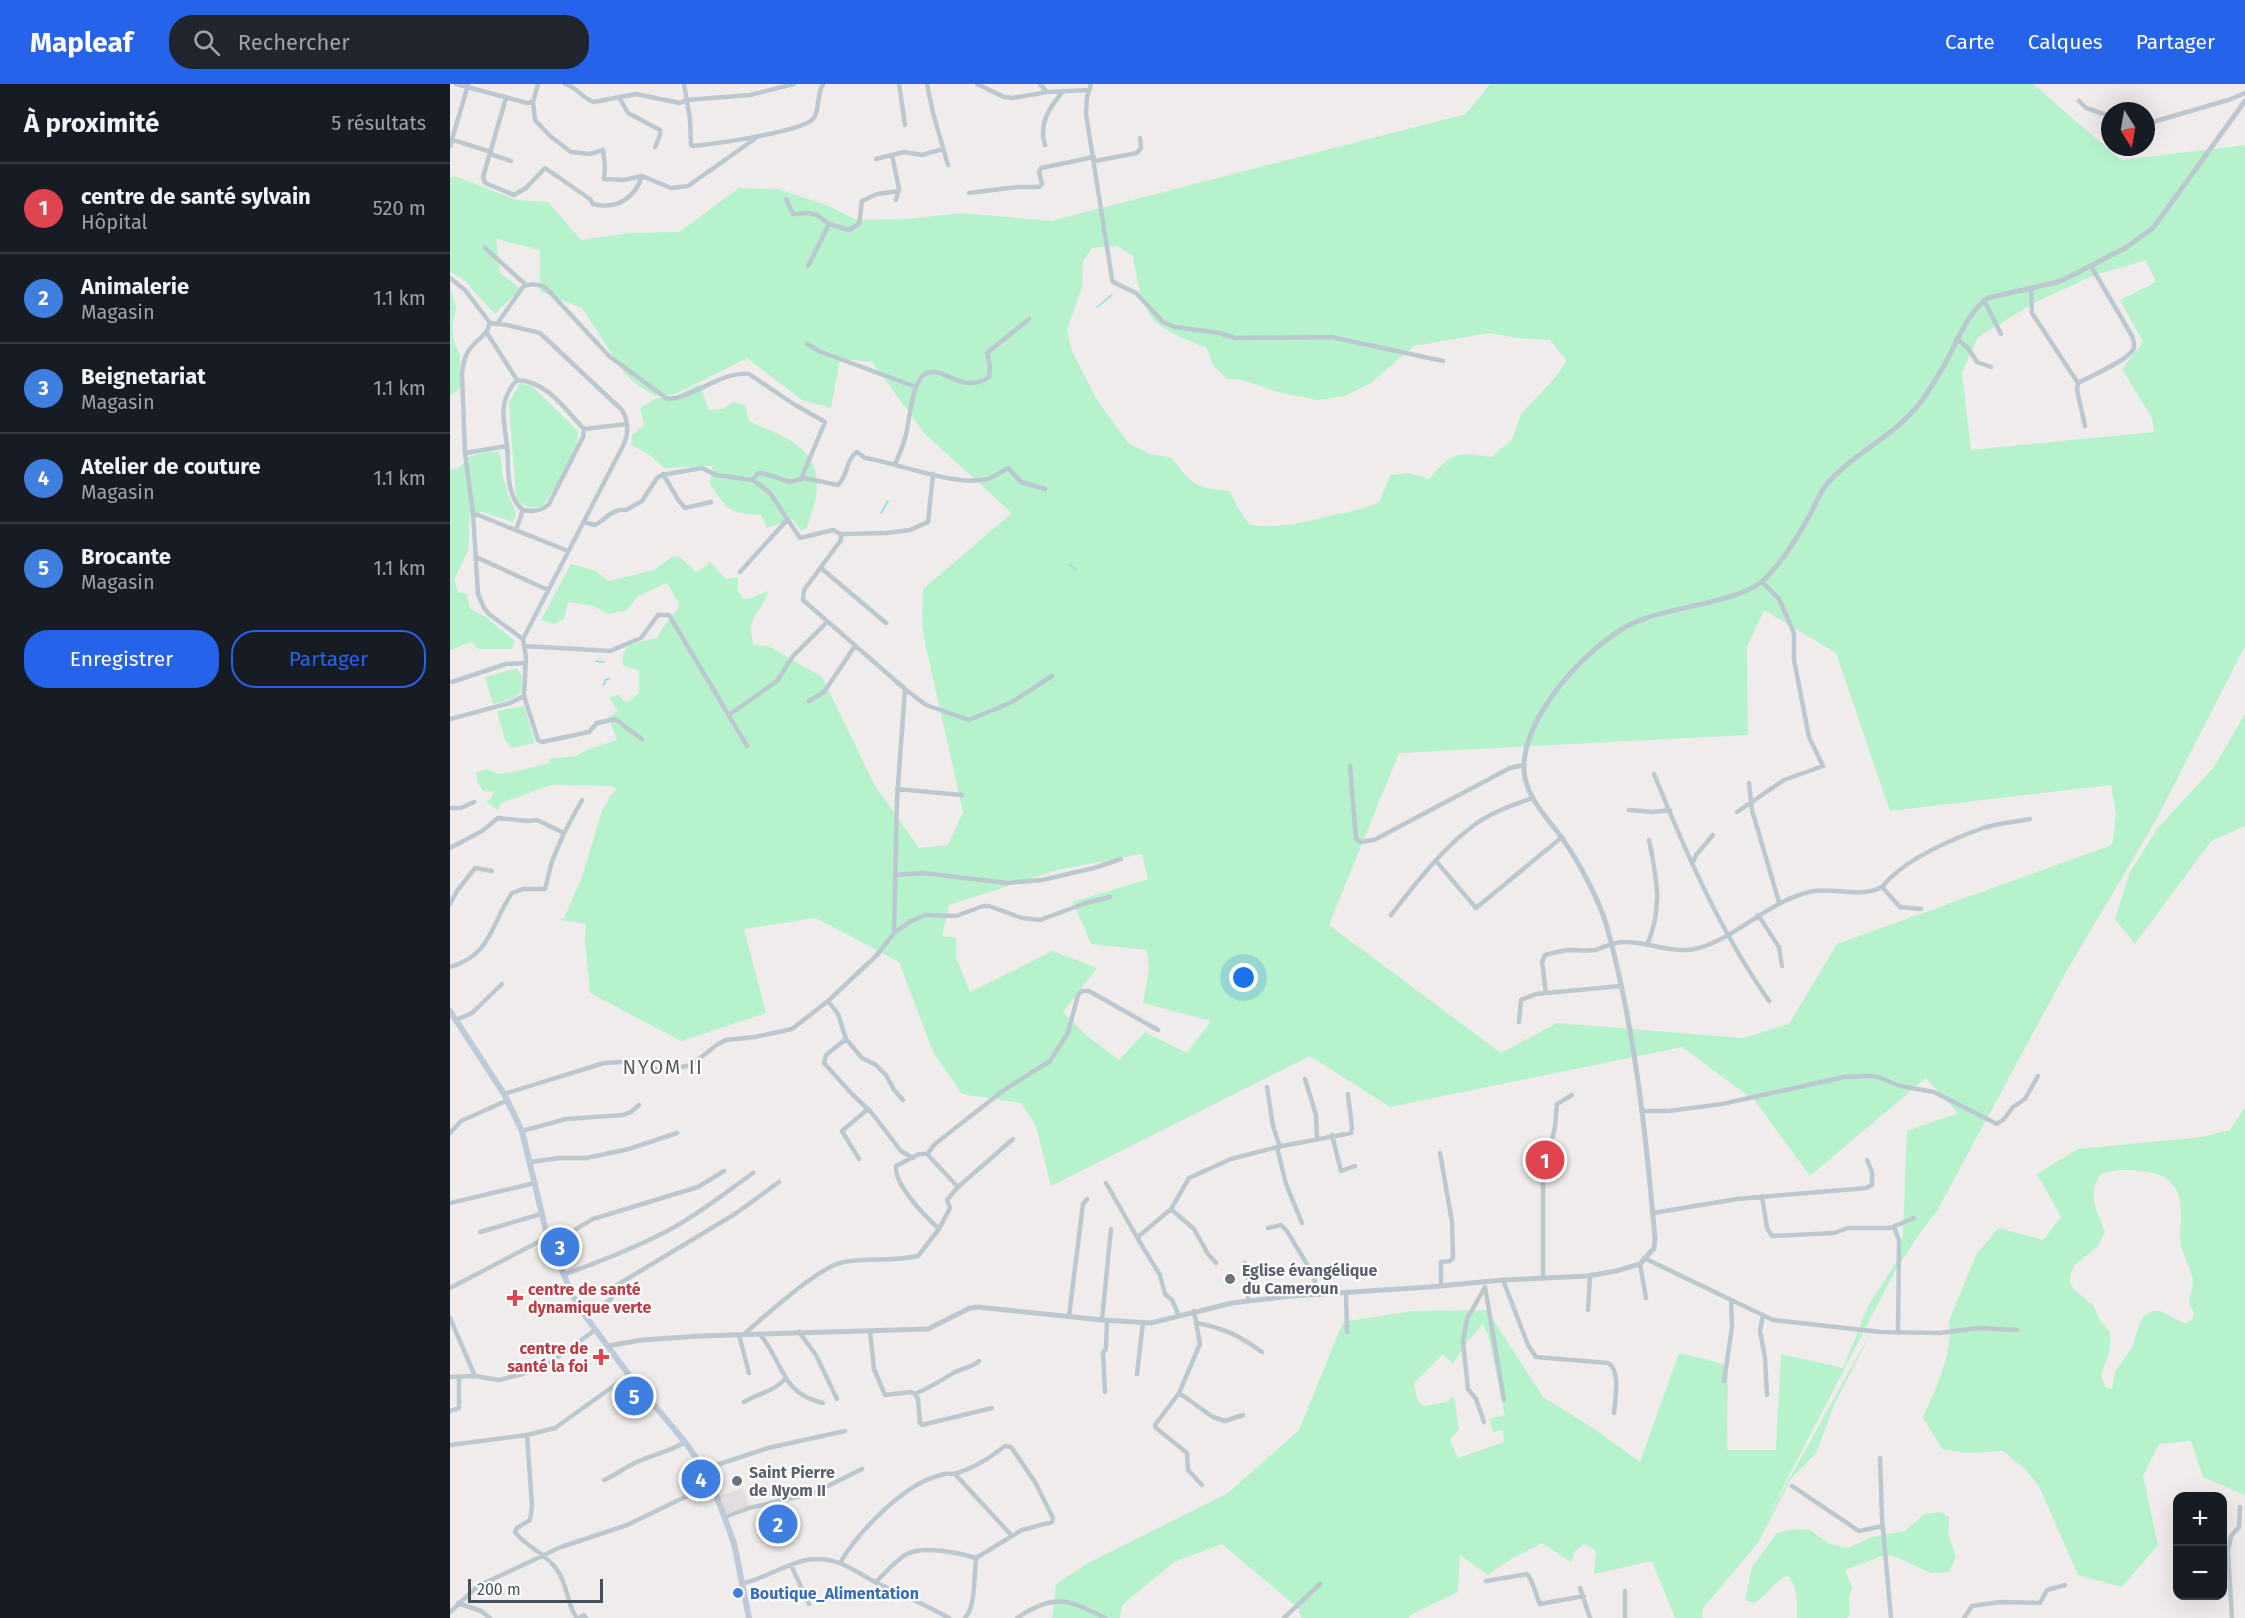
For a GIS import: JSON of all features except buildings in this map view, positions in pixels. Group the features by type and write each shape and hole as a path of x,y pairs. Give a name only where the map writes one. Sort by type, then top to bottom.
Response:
{"main road":[{"path":"450,1011 506,1097 522,1131 541,1214 563,1275 586,1317 629,1375 685,1442 712,1484 739,1561 741,1584 749,1618"}],"street":[{"path":"456,84 468,85 527,103 533,102"},
{"path":"538,84 533,102 536,121 569,152 590,154 603,150 604,179 624,180 642,176 671,188 687,186 756,138"},
{"path":"565,84 574,88 591,102 597,103 636,94 680,103 686,100 750,95 794,84"},
{"path":"684,84 691,125 691,145 693,146 756,138 812,121 817,114 818,95 823,84"},
{"path":"899,84 905,125"},
{"path":"927,84 948,165"},
{"path":"977,84 1008,98 1047,92 1089,90"},
{"path":"1040,84 1047,92"},
{"path":"1091,84 1086,114 1113,282 1141,297 1168,326 1236,338 1331,337 1443,361"},
{"path":"450,146 468,85"},
{"path":"1045,145 1041,134 1042,125 1054,102 1063,91"},
{"path":"2155,121 2245,93"},
{"path":"619,97 628,113 660,130 655,147"},
{"path":"506,98 483,177 484,182 514,195 526,189 545,168 590,199 593,204 602,206 623,203 638,188 642,176"},
{"path":"2079,101 2086,108 2101,113"},
{"path":"607,1346 669,1338 928,1329 978,1306 1105,1320 1158,1322 1194,1311 1248,1301 1346,1292 1485,1285 1503,1280 1590,1275 1616,1271 1642,1261 1654,1248 1655,1239 1641,1111 1621,986 1607,925 1598,903 1562,837 1533,798 1526,780 1524,765 1527,746 1542,712 1552,695 1580,663 1607,639 1643,619 1746,591 1762,582 1790,548 1822,491 1836,474 1887,434 1921,402 1946,362 1964,326 1984,300 2057,282 2127,247 2153,228 2245,101"},
{"path":"969,193 1017,187 1039,187 1042,184 1039,172 1041,168 1137,153 1141,148 1140,138"},
{"path":"451,139 511,161"},
{"path":"876,159 904,152 922,155 943,149"},
{"path":"892,155 900,191 896,200"},
{"path":"786,199 792,214 817,215 829,224 849,231 859,224 862,201 877,194 900,191"},
{"path":"808,266 829,224"},
{"path":"485,248 525,285 546,288 609,356 666,398 674,399 712,382 746,373 823,420 825,425 801,479"},
{"path":"2078,383 2106,371 2133,351 2135,345 2091,266"},
{"path":"450,278 465,290 490,323 540,333 622,410 627,424 627,438 523,639 526,663 524,696 540,743 589,732 597,723 615,719 642,739"},
{"path":"497,324 525,285"},
{"path":"2031,289 2032,313 2078,383 2077,390 2085,426"},
{"path":"1984,300 2001,334"},
{"path":"895,464 906,436 919,380 926,373 935,372 970,384 982,382 989,377 990,366 987,353 1029,319"},
{"path":"490,323 487,333 468,351 462,374 465,453 473,513 478,594 489,614 523,639"},
{"path":"487,333 517,380"},
{"path":"1957,339 1968,348 1977,362 1991,367"},
{"path":"807,344 821,352 916,387"},
{"path":"517,380 525,380 545,388 584,429"},
{"path":"517,380 503,402 511,491 514,500 523,510 537,510 549,504 580,446 584,429"},
{"path":"584,429 627,424"},
{"path":"465,453 507,446"},
{"path":"753,480 759,473 790,482 801,479 838,485 842,482 852,455 857,452 866,458 969,480 987,479 1008,468 1021,482 1046,489"},
{"path":"583,522 595,525 612,512 626,510 642,501 657,478 663,474 702,468 716,475 753,480 770,493 798,537 833,530 841,534 887,533 921,526 928,522 933,474"},
{"path":"663,474 679,501 686,508 711,502"},
{"path":"516,530 523,510"},
{"path":"473,513 568,552"},
{"path":"740,572 787,520"},
{"path":"841,534 841,540 804,590 802,597 805,603 926,705 969,720 1012,702 1052,676"},
{"path":"476,557 548,590"},
{"path":"821,568 886,623"},
{"path":"1737,812 1784,780 1823,766 1809,737 1794,660 1794,633 1779,599 1762,582"},
{"path":"524,646 610,651 641,638 658,615 666,613 672,617 747,746"},
{"path":"729,715 777,681 793,656 827,622"},
{"path":"809,701 824,692 837,676 855,646"},
{"path":"452,682 506,664 526,663"},
{"path":"894,933 897,789 905,689"},
{"path":"450,719 510,703 524,696"},
{"path":"1350,766 1356,839 1360,842 1374,840 1510,768 1524,765"},
{"path":"1654,774 1692,864 1738,954 1769,1002"},
{"path":"1749,783 1751,801 1779,902"},
{"path":"897,789 962,795"},
{"path":"1390,915 1447,849 1478,823 1511,805 1533,798"},
{"path":"450,967 459,965 476,953 491,935 512,893 523,889 543,890 547,887 552,861 582,800"},
{"path":"450,808 461,808 474,802"},
{"path":"1629,810 1653,812 1670,810"},
{"path":"450,848 462,844 485,830 498,818 528,821 537,819 564,833"},
{"path":"1546,993 1542,962 1545,955 1565,951 1595,950 1623,941 1692,950 1728,934 1779,902 1820,890 1850,893 1875,890 1882,887 1901,867 1942,846 1985,828 2030,819"},
{"path":"1692,864 1696,855 1713,835"},
{"path":"1436,861 1476,908 1562,837"},
{"path":"1647,945 1655,926 1658,901 1649,840"},
{"path":"896,874 923,873 1007,883 1042,880 1121,859"},
{"path":"450,904 475,868 492,871"},
{"path":"1882,887 1900,907 1921,909"},
{"path":"450,1133 461,1121 506,1097 604,1064 637,1060 661,1071 691,1065 726,1040 755,1037 792,1029 828,1001 877,955 894,933 911,921 926,915 956,916 989,906 1022,918 1040,920 1110,897"},
{"path":"1758,915 1779,947 1782,966"},
{"path":"456,1020 472,1013 502,984"},
{"path":"1519,1022 1521,1000 1536,994 1621,986"},
{"path":"927,1154 935,1144 1004,1090 1050,1061 1068,1033 1078,995 1082,991 1089,991 1158,1030"},
{"path":"828,1001 838,1014 846,1039 862,1058 876,1065 886,1075 894,1090 903,1100"},
{"path":"846,1039 826,1055 824,1063 868,1109 901,1151 913,1158"},
{"path":"1641,1111 1669,1111 1722,1104 1844,1077 1871,1076 1900,1086 1934,1092 1997,1124 2025,1098 2038,1076"},
{"path":"1305,1079 1316,1115 1317,1138"},
{"path":"1267,1087 1272,1126 1286,1184 1302,1223"},
{"path":"1138,1239 1171,1209 1189,1178 1231,1159 1317,1138 1351,1133 1348,1094"},
{"path":"1543,1278 1542,1214 1545,1165 1556,1127 1557,1104 1572,1095"},
{"path":"522,1131 566,1119 623,1115 639,1105"},
{"path":"860,1159 842,1131 868,1109"},
{"path":"530,1162 559,1158 586,1158 629,1149 677,1133"},
{"path":"1332,1135 1341,1171 1355,1166"},
{"path":"741,1335 826,1269 844,1262 918,1256 939,1229 950,1208 947,1200 958,1187 1013,1139"},
{"path":"1440,1153 1452,1222 1453,1258 1450,1261 1441,1262 1440,1286"},
{"path":"939,1229 916,1207 897,1174 896,1166 919,1154 927,1154 958,1187"},
{"path":"1653,1213 1762,1197 1866,1188 1872,1185 1872,1172 1867,1160"},
{"path":"450,1288 593,1219 698,1187 724,1171"},
{"path":"563,1275 608,1259 670,1230 753,1173"},
{"path":"586,1317 610,1299 617,1285 735,1214 779,1182"},
{"path":"450,1203 535,1183"},
{"path":"1106,1183 1160,1275 1165,1294 1172,1300 1179,1316"},
{"path":"1762,1197 1767,1228 1772,1236 1834,1233 1848,1228 1890,1228 1914,1218"},
{"path":"1069,1316 1083,1204 1087,1199"},
{"path":"1171,1209 1194,1229 1208,1254 1216,1263"},
{"path":"480,1232 541,1214"},
{"path":"1268,1228 1281,1225 1287,1231 1313,1273 1317,1294"},
{"path":"1894,1227 1899,1240 1898,1333"},
{"path":"1105,1392 1103,1353 1106,1348 1105,1320 1111,1229"},
{"path":"1642,1261 1646,1298"},
{"path":"1642,1261 1773,1320 1898,1333 1940,1333 1978,1328 2017,1330"},
{"path":"1245,1263 1248,1278 1248,1301"},
{"path":"1588,1310 1590,1275"},
{"path":"1503,1280 1528,1346 1536,1357 1612,1365 1615,1372 1614,1413"},
{"path":"1485,1285 1503,1400"},
{"path":"1484,1422 1476,1399 1468,1389 1463,1341 1467,1319 1485,1285"},
{"path":"1346,1292 1347,1332"},
{"path":"1724,1381 1732,1327 1731,1300"},
{"path":"1194,1311 1200,1344 1179,1393 1155,1427 1187,1453 1188,1470 1202,1485"},
{"path":"1763,1315 1760,1331 1765,1358 1767,1395"},
{"path":"450,1318 475,1376"},
{"path":"1137,1374 1143,1322"},
{"path":"1197,1323 1222,1328 1262,1352"},
{"path":"450,1377 475,1376 499,1380 538,1369 596,1330"},
{"path":"870,1331 874,1369 884,1394 911,1392 915,1395 918,1399 922,1425 992,1408"},
{"path":"799,1332 816,1355 837,1398"},
{"path":"760,1334 786,1378 799,1394 823,1403"},
{"path":"741,1335 749,1373"},
{"path":"915,1395 979,1361"},
{"path":"450,1445 527,1435 560,1426 629,1375"},
{"path":"450,1411 459,1408 459,1378"},
{"path":"744,1402 755,1395 771,1391 786,1378"},
{"path":"1179,1393 1213,1418 1225,1421 1243,1415"},
{"path":"704,1469 768,1448 845,1431"},
{"path":"527,1435 532,1506 530,1520 517,1528 515,1532 546,1556 563,1578 573,1611 578,1618 584,1615 586,1618"},
{"path":"604,1480 619,1474 633,1464 663,1454 685,1442"},
{"path":"840,1563 854,1541 890,1505 922,1482 944,1474 955,1474 985,1461 1005,1446 1014,1451 1035,1482 1053,1520 1050,1523 1022,1530 976,1558 974,1595 970,1613 965,1618"},
{"path":"1880,1458 1882,1526 1891,1618"},
{"path":"725,1517 749,1508 814,1493 862,1469"},
{"path":"955,1474 1012,1536"},
{"path":"450,1612 478,1586 561,1547 627,1525 712,1484"},
{"path":"1792,1486 1859,1531 1882,1526"},
{"path":"2232,1618 2228,1552 2231,1536 2239,1527 2240,1507"},
{"path":"876,1582 904,1556 915,1551 956,1552 976,1558"},
{"path":"741,1584 758,1580 792,1564 817,1559 840,1563 855,1569 876,1582 906,1594 949,1618"},
{"path":"792,1564 809,1604"},
{"path":"1486,1581 1527,1574 1540,1604 1584,1596"},
{"path":"1284,1618 1320,1584"},
{"path":"1964,1618 1972,1606 2001,1602 2040,1603 2047,1590 2065,1585"},
{"path":"1580,1588 1590,1618"},
{"path":"1625,1618 1626,1591"},
{"path":"1017,1618 1046,1603 1062,1600 1083,1606 1105,1618"},
{"path":"458,1603 481,1611 490,1618"}],"shaded area":[{"path":"743,1488 749,1506 726,1514 718,1496"}],"green space":[{"path":"1490,84 2033,84 2101,143 2101,156 2116,156 2121,160 2245,145 2245,646 2156,820 2066,972 1937,1211 1895,1271 1764,1524 1876,1323 1834,1405 1816,1453 1791,1479 1758,1543 1703,1608 1702,1618 1675,1618 1652,1561 1594,1574 1596,1551 1585,1544 1575,1551 1571,1562 1542,1543 1508,1561 1488,1575 1460,1555 1458,1592 1410,1615 1409,1618 1301,1618 1299,1609 1222,1544 1174,1562 1122,1605 1120,1618 1052,1618 1056,1584 1088,1563 1228,1493 1299,1430 1343,1322 1412,1311 1487,1310 1543,1397 1590,1426 1640,1462 1679,1353 1728,1365 1727,1450 1776,1450 1781,1354 1843,1368 1868,1306 1897,1261 1903,1235 1907,1131 1958,1113 1926,1078 1810,1176 1755,1101 1682,1047 1390,1107 1310,1056 1051,1186 1036,1126 1021,1103 962,1094 933,1052 899,962 816,918 744,929 766,1013 681,1041 590,993 585,941 586,924 558,919 564,918 582,877 602,811 610,796 617,789 611,786 551,785 501,803 498,810 486,801 490,800 494,792 483,791 477,781 476,772 487,769 499,774 509,773 550,763 549,759 576,756 617,740 608,717 618,711 609,698 618,695 627,703 639,693 639,671 623,665 624,652 633,644 658,638 661,630 679,607 667,583 638,596 627,610 608,614 594,606 568,602 564,619 554,624 541,620 571,564 596,571 609,581 654,570 673,556 681,558 696,572 706,566 709,561 726,579 738,577 738,591 743,599 768,591 751,625 753,645 768,646 822,677 874,784 919,848 948,845 963,812 924,638 923,589 1012,513 925,434 872,362 840,359 831,408 802,400 747,358 675,394 656,396 637,385 625,374 582,308 540,291 540,250 496,239 500,273 521,289 495,314 463,279 450,272 450,178 454,176 517,200 548,202 581,240 629,233 679,232 739,188 778,189 826,205 857,220 908,219 963,213 1051,221 1466,114","holes":["1117,246 1133,256 1142,297 1157,323 1170,332 1207,348 1213,365 1227,379 1243,380 1277,392 1318,400 1345,396 1371,383 1414,346 1489,333 1550,340 1567,361 1554,379 1521,414 1512,440 1491,457 1463,454 1450,458 1429,479 1409,473 1390,475 1380,501 1359,509 1288,525 1250,525 1237,507 1230,491 1196,484 1172,458 1150,454 1128,443 1096,398 1072,351 1067,330 1082,287 1083,261 1092,248","2146,260 2156,282 2120,300 2143,342 2122,369 2152,418 2154,432 1971,450 1962,373 1978,337 2036,302 2092,276","1764,610 1836,653 1890,811 2111,785 2116,815 2112,845 1837,944 1789,1024 1743,1038 1557,1023 1501,1053 1329,925 1399,753 1748,735 1747,647","1142,854 1148,879 1073,902 1091,944 1147,950 1149,969 1143,1003 1211,1021 1187,1053 1145,1032 1119,1060 1087,1036 1063,1012 1097,968 1053,951 970,992 956,957 956,938 942,936 949,905 1057,870","1483,1324 1489,1338 1505,1415 1489,1419 1493,1432 1503,1430 1504,1442 1458,1458 1450,1440 1459,1429 1454,1396 1447,1402 1423,1406 1417,1400 1414,1383 1443,1354 1453,1364 1467,1342"]},
{"path":"450,285 456,308 452,328 454,342 460,355 460,388 450,396"},
{"path":"520,383 532,386 578,431 571,460 543,506 539,507 525,506 516,498 509,402"},
{"path":"699,384 709,410 723,409 733,402 745,405 749,421 788,439 807,455 814,466 817,479 815,500 807,528 801,530 792,519 767,528 761,515 730,509 721,500 710,484 712,466 664,468 650,455 631,445 632,435 644,425 640,408 657,398 674,397"},
{"path":"498,452 501,458 502,474 516,513 513,522 482,512 470,514 468,551 454,580 458,592 467,594 470,609 486,617 515,641 512,649 478,649 472,642 450,650 450,469 457,469 470,456"},
{"path":"517,668 522,676 521,693 511,699 493,704 485,677"},
{"path":"524,706 535,743 511,748 505,740 497,711"},
{"path":"2245,714 2245,826 2211,841 2135,944 2115,919 2130,872 2157,829 2214,767"},
{"path":"2245,1107 2245,1495 2203,1477 2191,1441 2159,1444 2143,1476 2158,1545 2122,1587 2078,1575 2039,1486 2025,1469 2003,1451 1966,1453 1942,1449 1923,1418 1946,1357 1950,1332 1949,1321 1976,1255 1998,1228 2043,1240 2061,1217 2037,1174 2078,1149 2202,1137 2230,1130","holes":["2118,1170 2160,1175 2168,1180 2179,1196 2180,1241 2193,1282 2189,1300 2194,1312 2192,1320 2184,1323 2160,1311 2152,1311 2144,1316 2132,1347 2115,1372 2112,1389 2105,1387 2101,1375 2110,1350 2110,1332 2100,1320 2093,1305 2074,1290 2070,1282 2075,1265 2097,1247 2105,1232 2094,1203 2094,1189 2101,1174"]},
{"path":"1941,1512 1949,1517 1948,1534 1956,1557 1949,1572 1931,1573 1891,1555 1882,1556 1845,1570 1852,1587 1849,1599 1850,1615 1847,1618 1797,1618 1795,1591 1788,1576 1778,1581 1754,1603 1745,1600 1752,1567 1777,1533 1793,1529 1810,1530 1830,1544 1848,1548 1872,1537 1905,1531 1924,1514"}],"waterway":[{"path":"1097,307 1112,295"},
{"path":"881,513 888,501"},
{"path":"1070,565 1076,570"},
{"path":"596,661 604,662"},
{"path":"603,685 605,680 609,679"}],"place":[{"name":"centre de santé sylvain","path":"1545,1160"},
{"name":"Beignetariat","path":"560,1247"},
{"name":"Eglise évangélique du Cameroun","path":"1230,1279"},
{"name":"centre de santé dynamique verte","path":"515,1298"},
{"name":"centre de santé la foi","path":"601,1357"},
{"name":"Brocante","path":"634,1396"},
{"name":"Atelier de couture","path":"701,1479"},
{"name":"Saint Pierre de Nyom II","path":"737,1481"},
{"name":"Animalerie","path":"778,1524"},
{"name":"Boutique_Alimentation","path":"738,1593"}],"district":[{"name":"NYOM II","path":"663,1067"}]}
